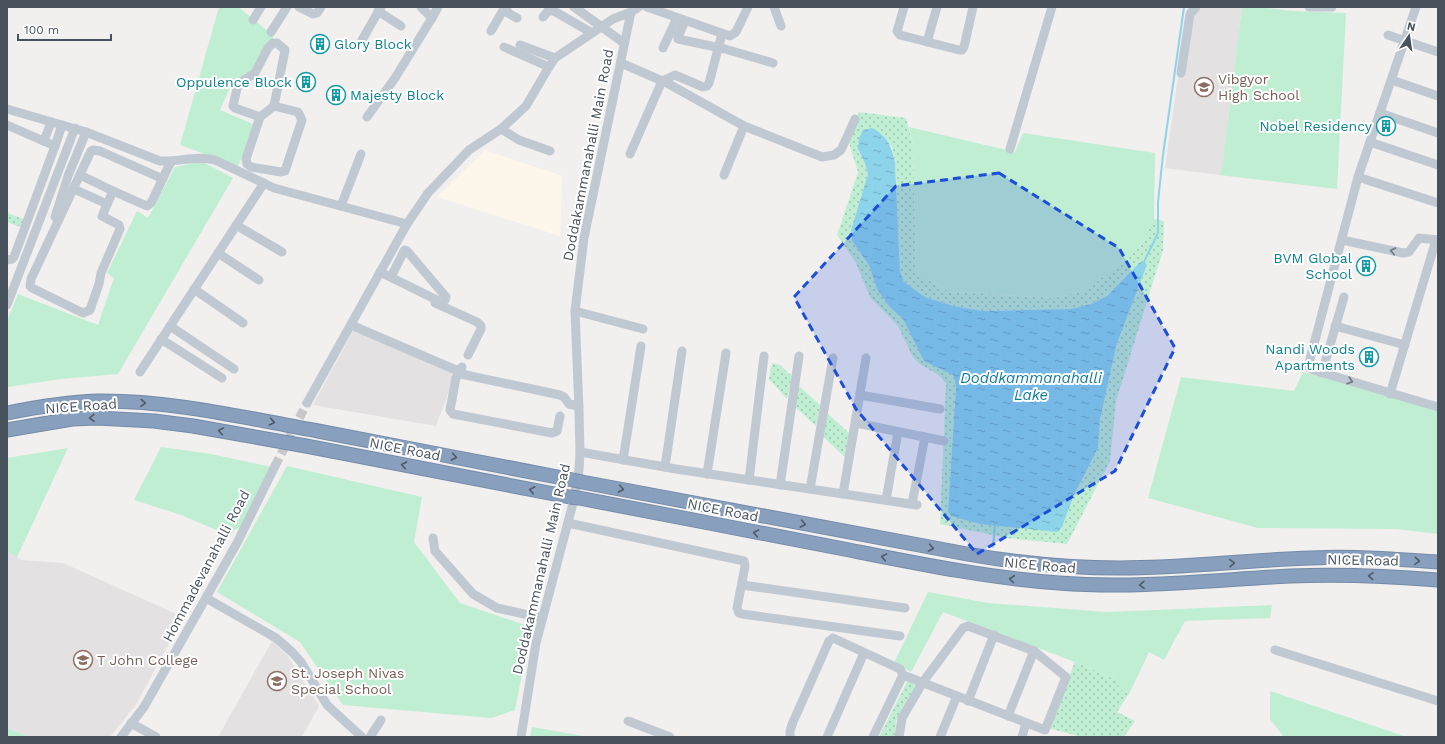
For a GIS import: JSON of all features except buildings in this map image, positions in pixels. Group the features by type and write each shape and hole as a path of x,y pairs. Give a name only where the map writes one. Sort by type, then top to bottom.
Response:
{"highway":[{"name":"NICE Road","path":"7,412 47,405 97,401 157,404 241,417 998,560 1097,568 1186,566 1334,558 1398,559 1438,562"},
{"name":"NICE Road","path":"7,430 72,419 97,418 154,421 193,426 301,445 897,560 998,577 1087,585 1181,583 1327,575 1362,575 1438,580"}],"street":[{"path":"254,20 262,7"},
{"path":"271,32 287,7"},
{"path":"299,7 314,14 317,13 321,7"},
{"path":"421,7 432,18"},
{"path":"367,117 395,78 438,7"},
{"path":"506,7 508,13 517,18"},
{"path":"491,31 506,7"},
{"path":"574,7 624,43"},
{"path":"647,7 730,36 736,32 748,7"},
{"path":"774,7 781,26"},
{"path":"904,7 898,28 898,33 900,35 962,50 974,7"},
{"path":"927,42 937,7"},
{"path":"1010,149 1052,7"},
{"path":"1181,73 1190,14 1196,7"},
{"path":"1309,7 1332,7"},
{"path":"1416,7 1358,177 1320,318 1308,369 1438,407"},
{"path":"362,40 379,9 401,26"},
{"path":"307,403 407,224 428,193 468,150 501,129 526,106 555,58 612,19 635,10"},
{"name":"Doddakammanahalli Main Road","path":"521,737 536,643 568,523 579,470 579,406 575,312 584,238 624,43 635,10"},
{"path":"543,17 548,11 554,11 592,33"},
{"path":"681,20 678,39 719,48 773,63"},
{"path":"663,48 681,20"},
{"path":"630,154 662,81 675,75 703,86 707,86 722,34"},
{"path":"1388,35 1438,52"},
{"path":"260,117 232,106 238,84 256,74 270,45 277,43 285,50 274,106 260,117 246,159 247,170 264,183 286,192 407,224"},
{"path":"520,45 555,58"},
{"path":"504,47 549,67"},
{"path":"620,63 662,81 744,126 822,157 834,155 840,150 855,119"},
{"path":"1392,80 1438,96"},
{"path":"7,109 75,128 160,161 171,162 207,158 247,170 281,172 285,171 302,120 298,112 274,106"},
{"path":"1380,113 1438,133"},
{"path":"44,141 51,122"},
{"path":"7,125 55,146"},
{"path":"7,260 14,257 62,125"},
{"path":"724,175 744,126"},
{"path":"7,305 75,128"},
{"path":"501,129 519,140 550,151"},
{"path":"46,248 68,176 86,132"},
{"path":"1370,142 1438,165"},
{"path":"113,191 102,216 119,225 120,229 101,273 99,284 90,310 83,313 32,288 30,286 31,279 91,151 100,151 163,179"},
{"path":"341,206 361,154"},
{"path":"154,175 160,161"},
{"path":"80,175 147,206 151,203 171,162"},
{"path":"1358,177 1438,203"},
{"path":"140,372 264,183"},
{"path":"74,189 107,204"},
{"path":"236,225 282,252"},
{"path":"1342,240 1403,253 1409,252 1419,238 1437,240 1390,394"},
{"path":"379,274 391,277 442,302 445,300 446,297 408,251 404,251 391,277"},
{"path":"218,253 259,280"},
{"path":"379,274 479,324 481,329 468,355"},
{"path":"194,289 243,323"},
{"path":"1322,373 1344,297"},
{"path":"575,312 643,329"},
{"path":"351,325 456,370 461,369 462,367"},
{"path":"170,326 234,369"},
{"path":"1335,326 1405,345"},
{"path":"161,339 222,378"},
{"path":"623,460 641,346"},
{"path":"665,467 682,351"},
{"path":"707,474 726,354"},
{"path":"749,480 764,356"},
{"path":"780,485 799,356"},
{"path":"810,489 833,358"},
{"path":"843,494 866,358"},
{"path":"560,416 557,431 552,433 453,414 450,410 456,378 461,374 560,395 564,397 569,404 579,406"},
{"path":"860,395 940,409"},
{"path":"856,423 944,441"},
{"path":"886,500 898,432"},
{"path":"580,452 707,474 914,505 925,437"},
{"name":"Hommadevanahalli Road","path":"121,737 144,707 206,598 237,543 275,466"},
{"path":"568,523 744,561 745,566 737,608 739,613 900,636"},
{"path":"433,538 435,551 473,594 492,606 542,618"},
{"path":"742,585 905,608"},
{"path":"206,598 276,638 292,652 301,662 326,705 358,735"},
{"path":"790,737 793,722 831,639 836,639 900,669 903,674 923,682 957,696 1045,730 1066,679 1064,674 1034,651 968,626 963,628 923,682 902,718 899,737"},
{"path":"968,700 994,635"},
{"path":"1275,650 1438,701"},
{"path":"1008,716 1034,651"},
{"path":"827,737 864,653"},
{"path":"873,737 903,674"},
{"path":"940,737 957,696"},
{"path":"370,737 381,720"},
{"path":"628,721 670,737"},
{"path":"1022,737 1026,723"},
{"path":"132,724 156,737"}],"highlighted area":[{"path":"999,173 1119,248 1175,348 1115,471 977,554 856,409 794,297 896,186"}],"shaded area":[{"name":"Vibgyor High School","path":"1188,7 1242,7 1222,168 1219,175 1165,168"},
{"path":"485,150 562,176 560,236 437,197"},
{"path":"353,331 456,373 436,426 313,405"},
{"name":"T John College","path":"7,551 22,560 63,563 183,617 137,703 110,737 30,737 7,728"},
{"name":"St. Joseph Nivas Special School","path":"272,641 288,656 319,706 302,737 218,737"}],"green space":[{"path":"219,7 238,7 274,36 250,73 233,81 220,110 255,125 238,166 180,145"},
{"path":"1242,7 1346,13 1337,189 1219,175 1222,168"},
{"path":"859,112 906,118 913,145 916,273 950,292 1055,298 1087,290 1140,247 1154,219 1164,221 1163,250 1116,401 1110,461 1067,544 1007,538 940,524 946,384 940,376 920,364 913,357 898,326 870,297 856,263 837,235 858,172 849,143","holes":["882,134 892,147 895,162 900,272 904,282 925,297 953,306 982,311 1071,309 1091,304 1107,296 1140,262 1147,265 1117,343 1100,420 1098,448 1074,495 1062,527 948,512 956,386 953,375 924,360 903,319 889,306 877,289 869,265 852,241 851,230 868,174 858,149"]},
{"path":"909,127 1015,152 1023,133 1155,153 1154,219 1140,247 1087,290 1055,298 950,292 916,273 913,145"},
{"path":"201,161 233,178 118,374 61,379 7,387 7,321 18,294 98,325 114,278 107,273 137,211 148,218 175,167"},
{"path":"7,213 24,219 21,227 7,222"},
{"path":"772,363 780,365 792,376 787,399 769,379"},
{"path":"1303,372 1438,410 1438,534 1397,529 1258,528 1148,498 1181,377 1294,391"},
{"path":"798,385 820,405 816,426 795,407"},
{"path":"826,412 850,434 846,458 822,436"},
{"path":"161,447 211,454 271,467 242,527 234,530 230,536 181,515 134,500"},
{"path":"68,448 17,557 7,551 7,458"},
{"path":"287,466 422,497 414,542 460,603 531,627 515,710 491,718 343,705 300,642 217,592"},
{"path":"928,592 988,603 1107,612 1272,605 1270,618 1185,621 1164,660 1149,652 1130,692 1119,689 1118,681 1075,662 943,612 911,672 894,663"},
{"path":"1075,662 1118,681 1119,689 1130,692 1117,712 1135,721 1124,737 1082,737 1048,728"},
{"path":"908,680 918,684 896,721 895,737 879,737"},
{"path":"1270,691 1407,737 1284,737 1270,719"},
{"path":"532,727 589,737 530,737"},
{"path":"7,728 30,737 7,737"}],"water":[{"name":"Doddkammanahalli Lake","path":"872,128 882,135 888,142 895,162 900,272 904,282 925,297 953,306 982,311 1071,309 1091,304 1107,296 1140,262 1145,262 1147,265 1117,343 1100,420 1098,448 1074,495 1062,527 1058,532 980,524 951,516 948,512 956,386 953,375 924,361 903,319 889,306 877,289 869,265 852,241 851,230 868,174 858,149 859,138 863,130"}],"waterway":[{"path":"1143,264 1158,233 1158,202 1163,155 1184,7"},
{"path":"993,547 995,525"}],"tunnel":[{"path":"275,466 307,403"}],"place":[{"name":"Glory Block","path":"320,44"},
{"name":"Oppulence Block","path":"306,82"},
{"name":"Vibgyor High School","path":"1204,87"},
{"name":"Majesty Block","path":"336,95"},
{"name":"Nobel Residency","path":"1386,126"},
{"name":"BVM Global School","path":"1366,266"},
{"name":"Nandi Woods Apartments","path":"1369,357"},
{"name":"T John College","path":"83,660"},
{"name":"St. Joseph Nivas Special School","path":"277,681"}]}
